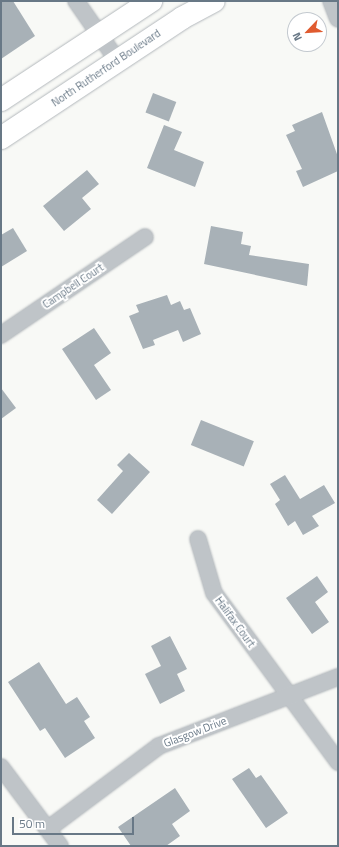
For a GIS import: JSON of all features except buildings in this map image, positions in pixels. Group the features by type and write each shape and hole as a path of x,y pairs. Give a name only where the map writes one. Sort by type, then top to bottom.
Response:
{"main road":[{"path":"1,100 98,34 151,1"},
{"name":"North Rutherford Boulevard","path":"1,138 117,60 214,1"}],"street":[{"path":"76,1 117,60"},
{"path":"331,1 338,19"},
{"name":"Campbell Court","path":"1,335 145,237"},
{"name":"Halifax Court","path":"198,539 214,593 338,762"},
{"name":"Glasgow Drive","path":"48,829 159,746 338,677"},
{"path":"1,767 60,846"}]}
